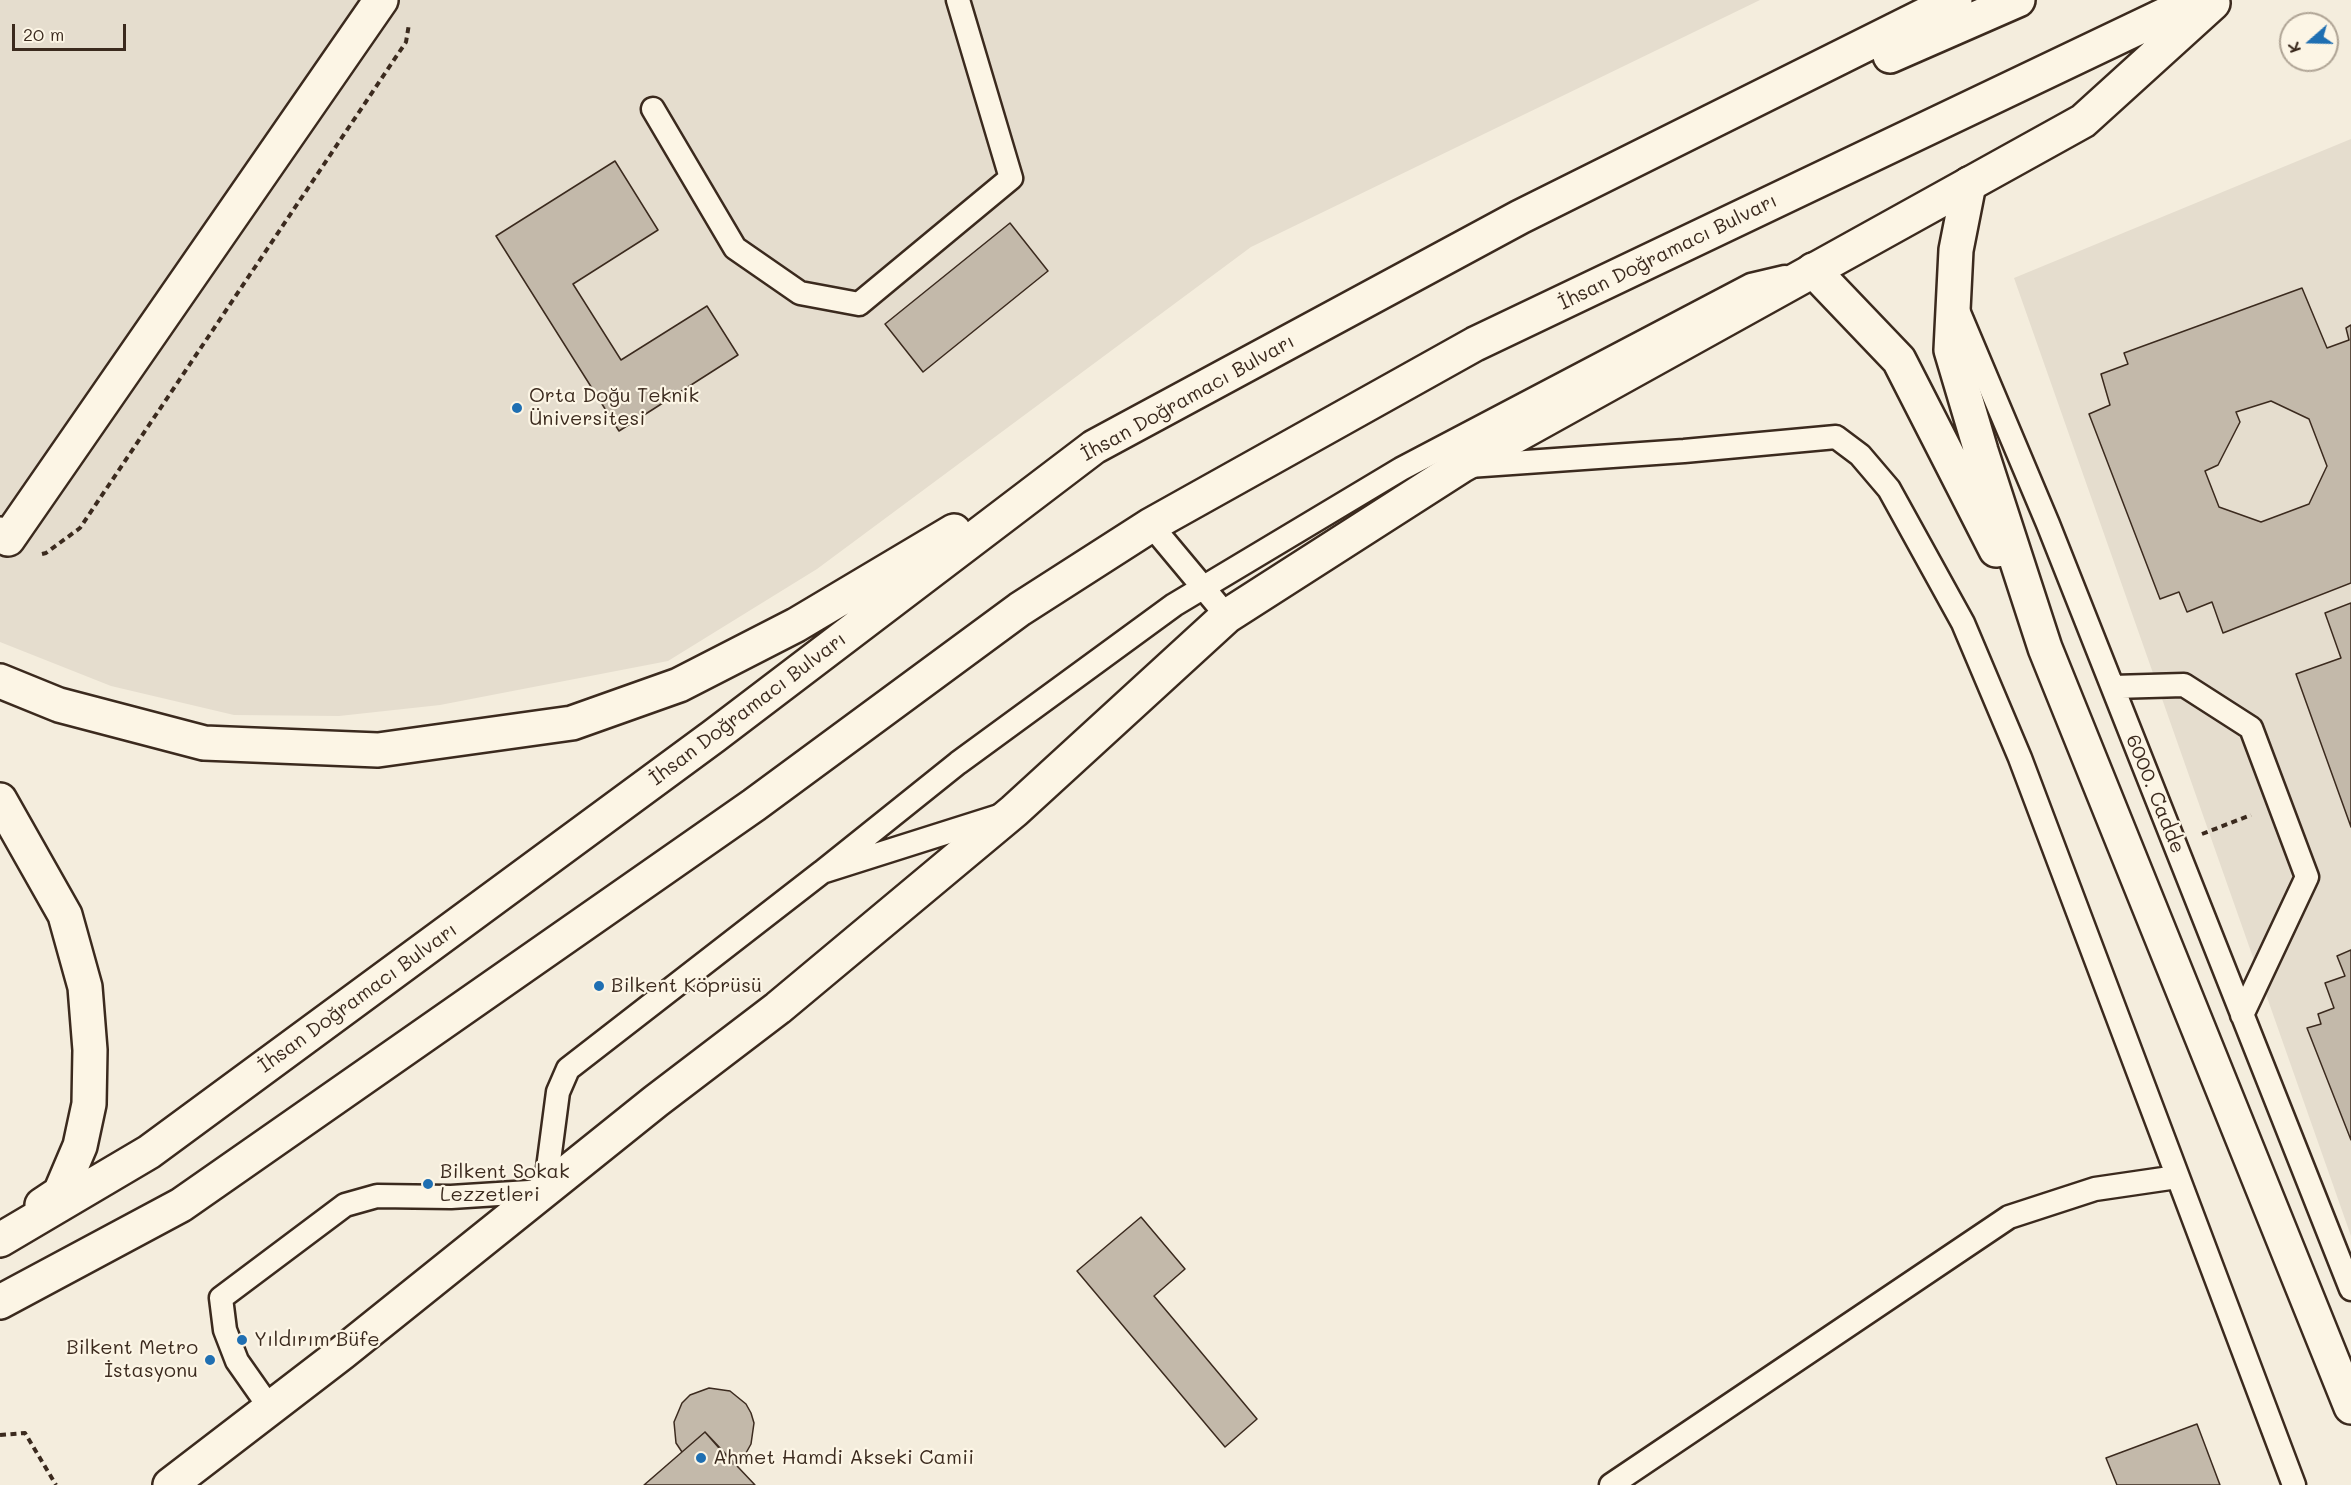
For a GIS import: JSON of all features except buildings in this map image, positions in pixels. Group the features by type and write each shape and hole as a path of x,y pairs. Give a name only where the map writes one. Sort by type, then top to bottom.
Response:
{"main road":[{"path":"0,534 8,539 381,0"},
{"path":"1898,29 1930,0"},
{"name":"İhsan Doğramacı Bulvarı","path":"0,1238 149,1152 704,743 1094,447 1520,217 1955,0"},
{"name":"İhsan Doğramacı Bulvarı","path":"1520,217 2018,0"},
{"name":"İhsan Doğramacı Bulvarı","path":"0,1302 181,1205 754,805 1020,609 1151,525 1475,344 2196,0"},
{"path":"170,1485 545,1191 656,1101 778,1008 1014,811 1227,616 1461,466 2083,121 2217,0"},
{"name":"6000. Cadde","path":"1970,184 1956,250 1951,350 1981,452 2045,648"},
{"path":"1813,270 1899,360 2045,648 2351,1407"},
{"path":"0,681 59,705 204,743 378,750 572,723 679,685 796,625 1094,447"},
{"path":"0,800 65,915 85,987 90,1050 89,1104 80,1146 60,1193 0,1238"}],"lane":[{"path":"653,109 735,248 800,293 859,304 1011,178 958,0"},
{"path":"270,1408 237,1362 225,1330 221,1298 345,1205 377,1196 451,1197 545,1191 558,1092 568,1069 822,872 958,763 1174,605 1401,469 1751,285 1813,270"},
{"name":"6000. Cadde","path":"1954,302 2048,524 2351,1289"},
{"path":"1461,466 1684,451 1836,437 1860,455 1889,489 1963,623 2020,758 2294,1485"},
{"path":"1151,525 1227,616"},
{"path":"2113,687 2184,685 2251,728 2307,877 2242,1015"},
{"path":"822,872 1014,811"},
{"path":"1611,1485 2009,1217 2095,1189 2177,1177"}],"path":[{"path":"36,555 46,553 80,528 406,42 410,21"},
{"path":"0,1435 25,1433 56,1485"}],"shaded area":[{"name":"Orta Doğu Teknik Üniversitesi","path":"0,0 1760,0 1251,247 817,569 668,661 440,705 339,716 234,715 111,686 0,642"},
{"path":"2351,139 2351,1236 2014,278"}],"place":[{"name":"Orta Doğu Teknik Üniversitesi","path":"517,408"},
{"name":"Bilkent Köprüsü","path":"599,986"},
{"name":"Bilkent Sokak Lezzetleri","path":"428,1184"},
{"name":"Yıldırım Büfe","path":"242,1340"},
{"name":"Bilkent Metro İstasyonu","path":"210,1360"},
{"name":"Ahmet Hamdi Akseki Camii","path":"701,1458"}]}
